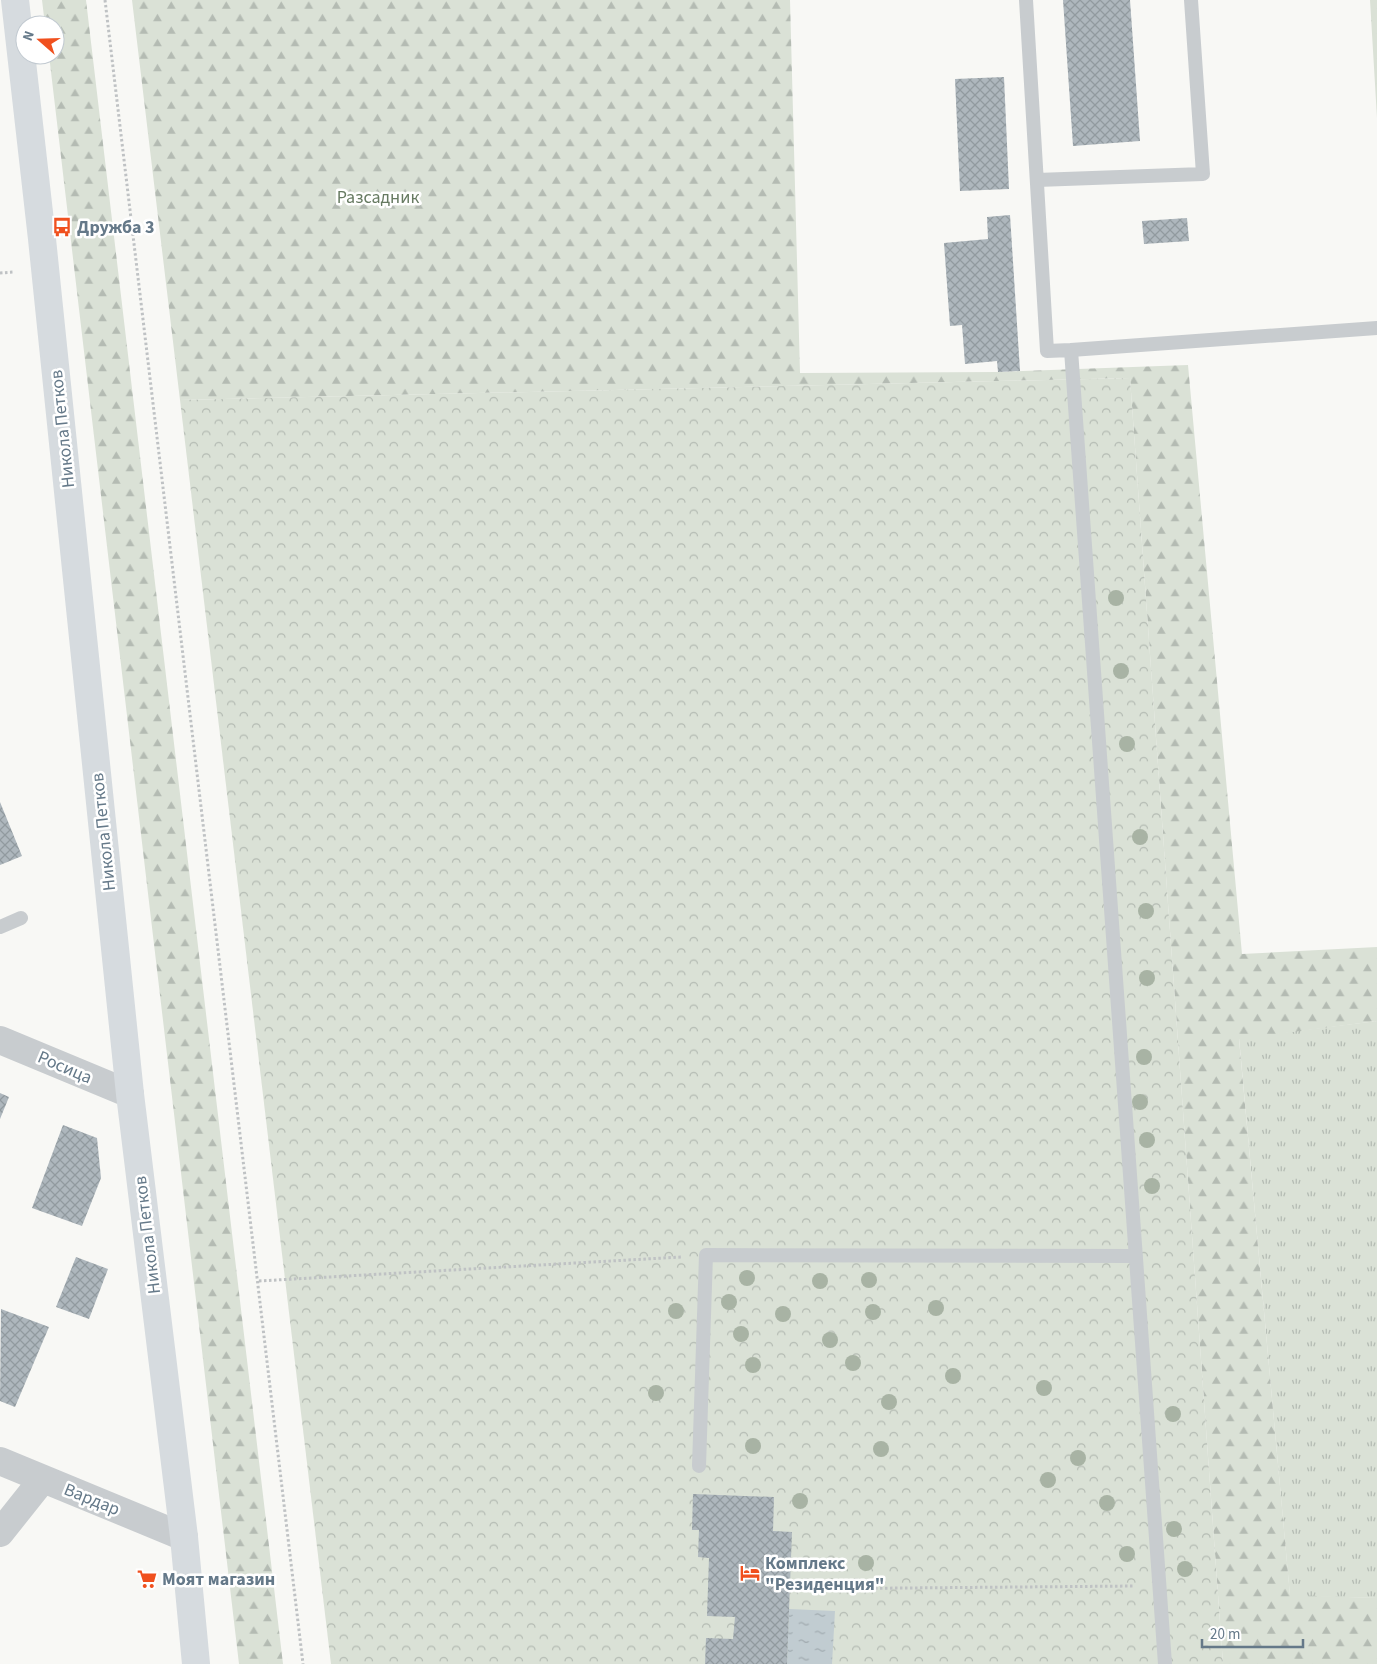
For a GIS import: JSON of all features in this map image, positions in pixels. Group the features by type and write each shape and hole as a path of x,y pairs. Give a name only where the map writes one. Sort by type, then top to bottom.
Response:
{"street":[{"name":"Никола Петков","path":"15,0 41,230 130,1094 184,1537 196,1664"},
{"name":"Росица","path":"0,1040 130,1094"},
{"name":"Вардар","path":"0,1461 184,1537"},
{"path":"0,1533 43,1479"}],"lane":[{"path":"1026,0 1047,351 1377,328"},
{"path":"1037,180 1203,174 1191,0"},
{"path":"1071,350 1165,1664"},
{"path":"0,927 21,918"},
{"path":"699,1466 706,1255 1136,1256"}],"path":[{"path":"105,0 303,1664"},
{"path":"258,1281 706,1255"},
{"path":"790,1588 1159,1586"}],"green space":[{"path":"42,0 86,0 283,1664 239,1664 50,65 65,65 65,15 44,15"},
{"name":"Разсадник","path":"132,0 790,0 800,373 997,372 1188,365 1242,954 1377,947 1377,1021 1239,1039 1290,1595 1377,1598 1377,1664 1223,1664 1130,378 180,400"},
{"path":"1370,0 1377,0 1377,118"},
{"path":"1130,378 1223,1664 331,1664 180,400"},
{"path":"1377,1021 1377,1598 1290,1596 1239,1038"}],"water":[{"path":"789,1609 835,1611 832,1664 787,1664"}],"building":[{"path":"1063,0 1130,0 1140,141 1073,146"},
{"path":"1004,77 1009,189 960,191 955,79"},
{"path":"1010,215 1020,371 998,372 997,361 965,364 962,325 950,326 944,243 988,239 987,217"},
{"path":"1187,218 1189,241 1144,244 1142,221"},
{"path":"0,802 22,856 0,865"},
{"path":"0,1093 9,1097 0,1119"},
{"path":"63,1125 97,1138 101,1178 82,1226 32,1208"},
{"path":"76,1257 108,1269 89,1319 56,1307"},
{"path":"1,1309 49,1327 15,1407 0,1401"},
{"name":"Комплекс \"Резиденция\"","path":"693,1494 774,1497 773,1531 792,1532 787,1664 705,1664 706,1638 733,1639 735,1617 707,1616 709,1558 698,1557 699,1530 692,1530"}],"place":[{"name":"Дружба 3","path":"62,227"},
{"name":"Комплекс \"Резиденция\"","path":"750,1573"},
{"name":"Моят магазин","path":"147,1579"}]}
